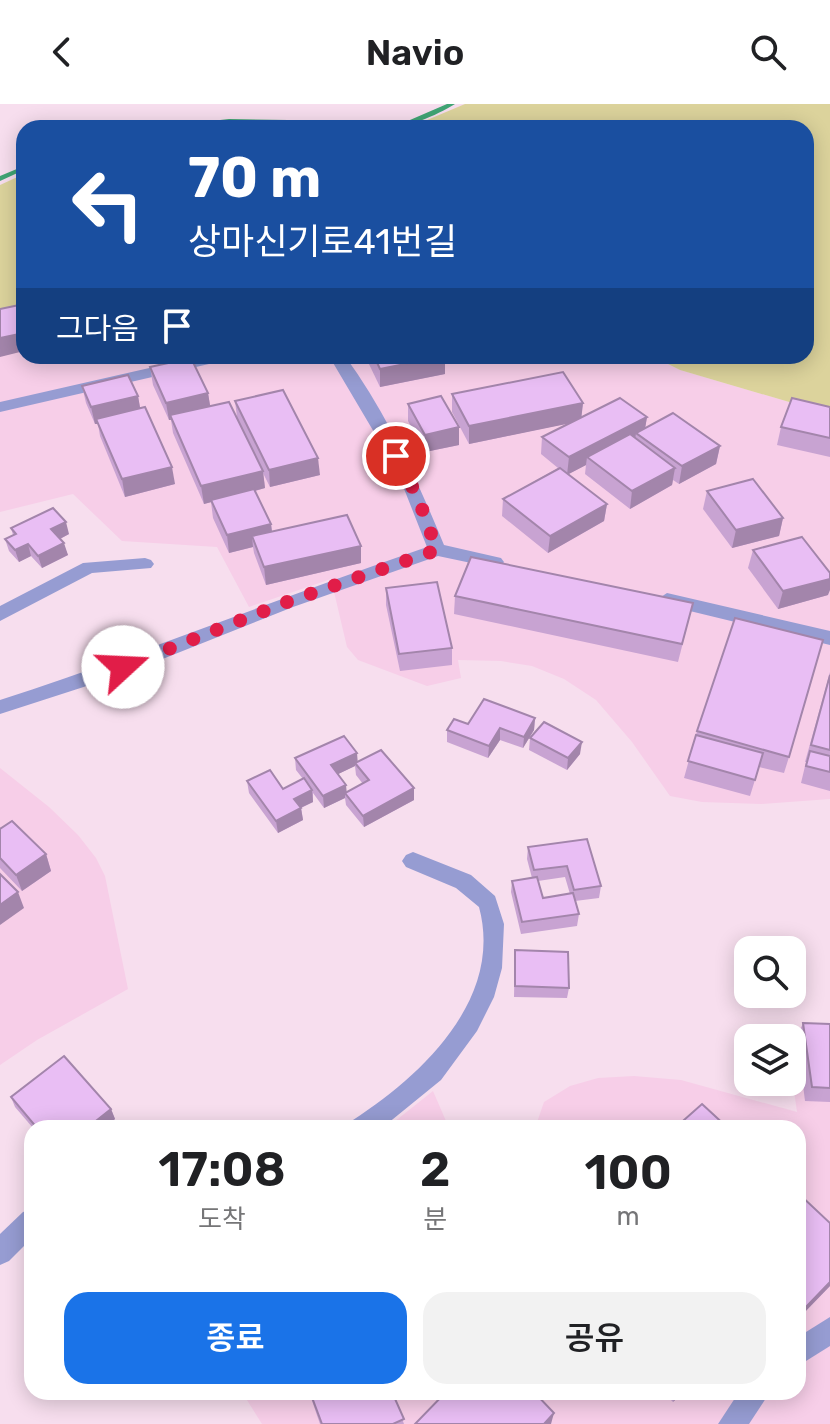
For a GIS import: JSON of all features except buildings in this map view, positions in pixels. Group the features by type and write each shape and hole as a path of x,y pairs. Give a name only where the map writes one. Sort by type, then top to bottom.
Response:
{"lane":[{"path":"0,407 187,364"},
{"path":"343,364 405,471 437,550"},
{"path":"0,707 123,667 287,602 437,550 513,566"},
{"path":"0,614 89,567 145,564"},
{"path":"648,595 830,638"},
{"path":"374,1120 417,1090 451,1051 483,1000 493,953 493,925 488,903 473,887 413,861"},
{"path":"0,1252 24,1229"},
{"path":"806,1347 830,1330"},
{"path":"732,1424 750,1400"}],"shaded area":[{"path":"465,104 830,104 830,414 668,364 814,364 814,120 427,120"},
{"path":"16,178 16,308 0,312 0,185"},
{"path":"16,308 16,364 668,364 830,414 830,799 761,804 702,802 670,796 632,742 596,700 564,679 532,666 501,661 458,660 461,678 427,686 358,660 347,647 331,579 249,607 217,547 122,541 73,494 0,512 0,312"},
{"path":"0,768 49,807 96,858 105,876 128,989 37,1040 0,1065"},
{"path":"806,1027 830,1028 830,1424 262,1424 247,1400 806,1400 806,1120 538,1120 544,1102 570,1086 598,1078 634,1076 681,1080 797,1112 795,1096 806,1096"},
{"path":"433,1091 446,1120 397,1120"}],"waterway":[{"path":"414,120 452,104"},
{"path":"0,179 16,172"}],"route":[{"path":"123,667 287,602 437,550 418,498 396,456"}]}
